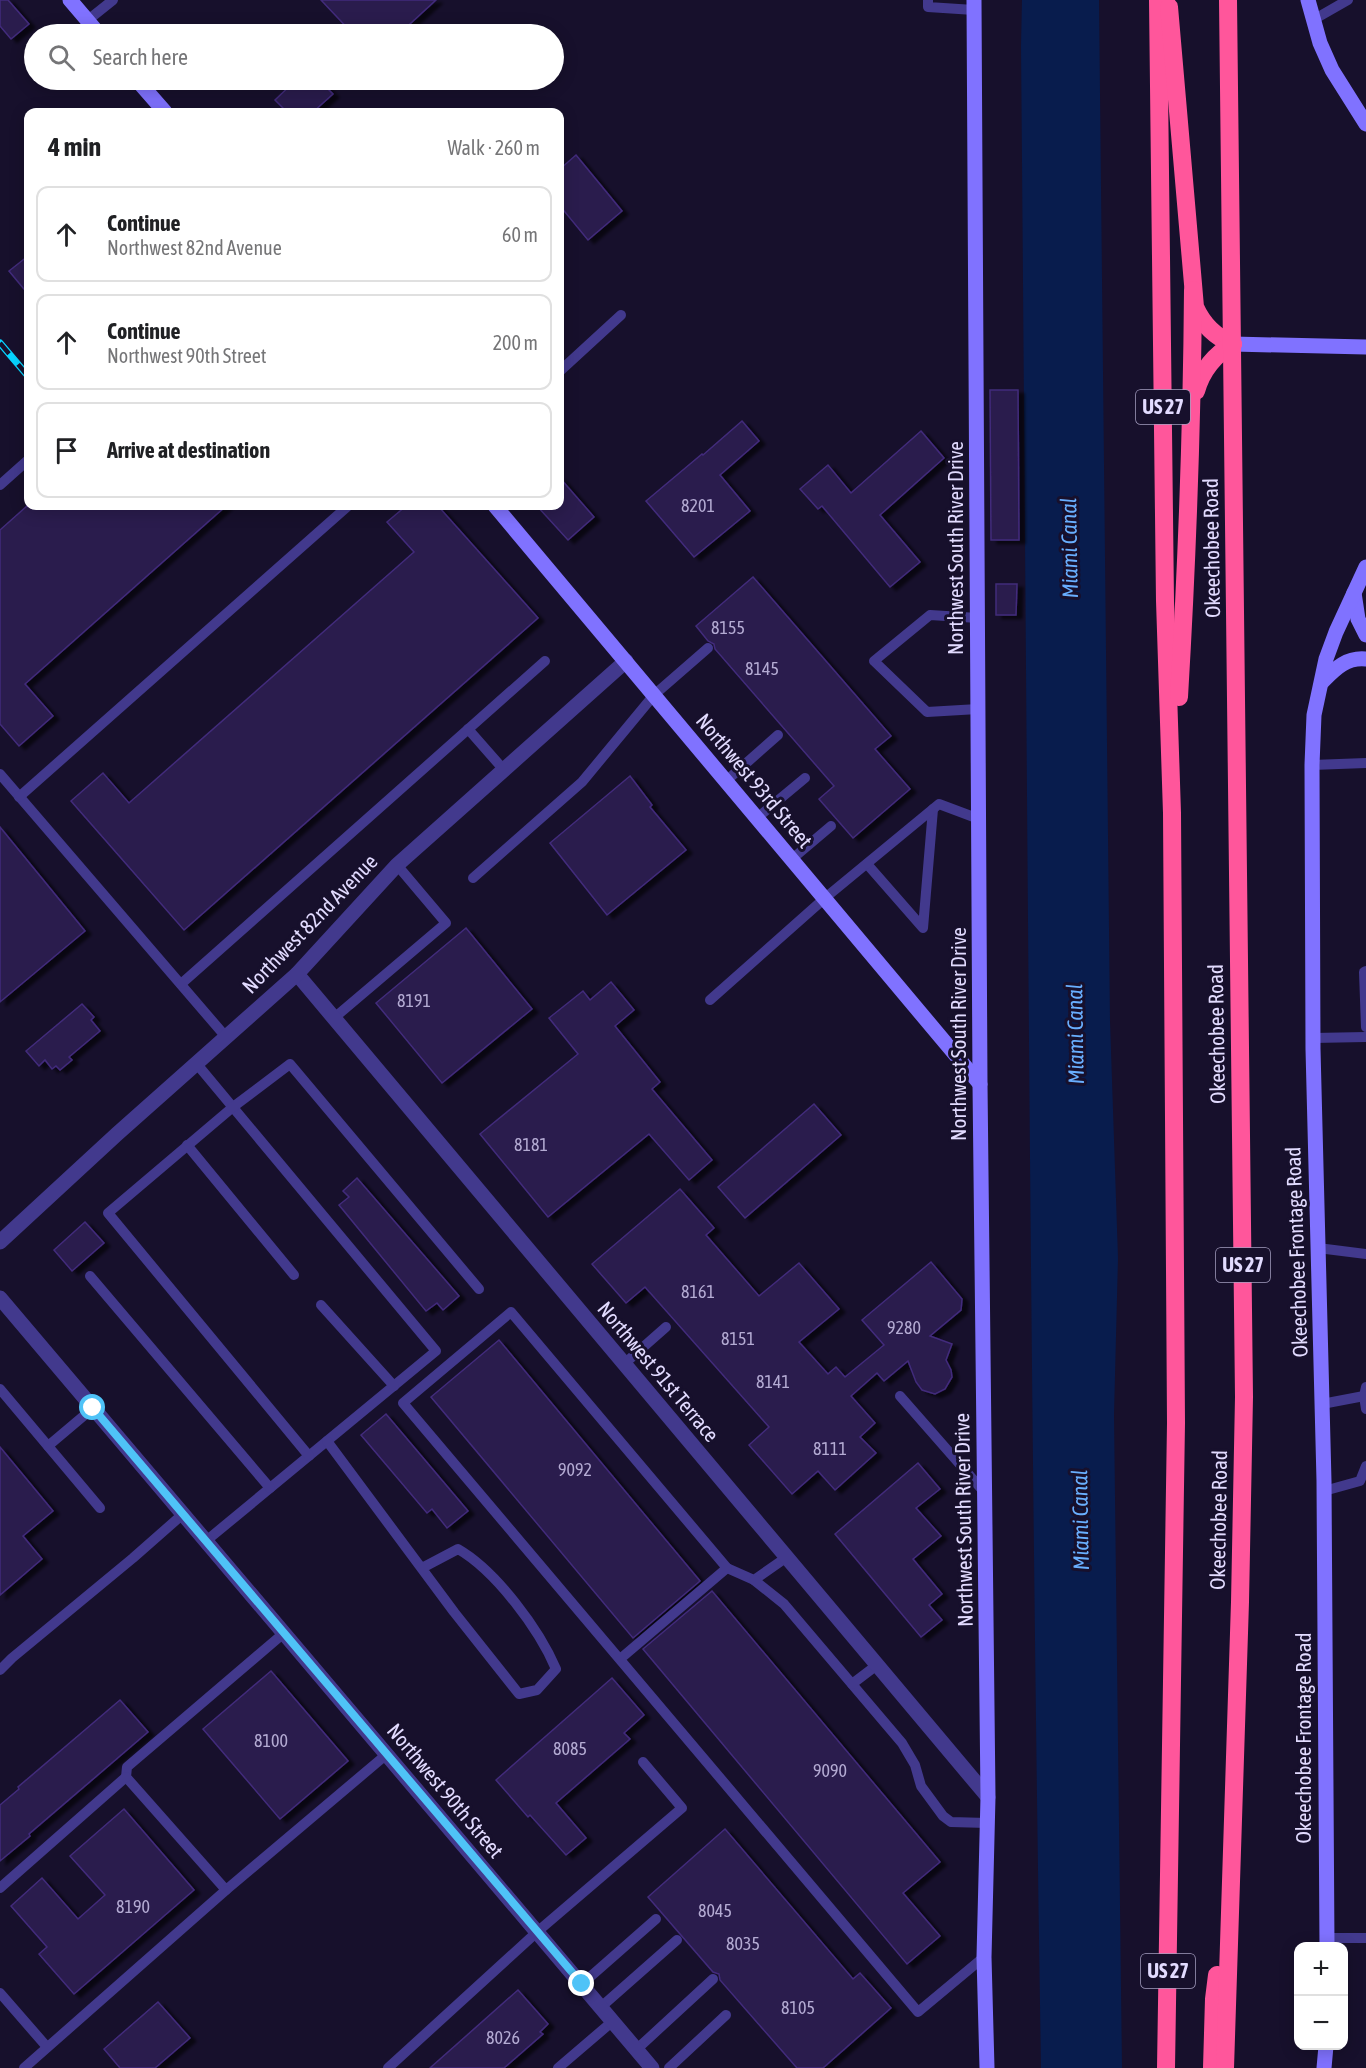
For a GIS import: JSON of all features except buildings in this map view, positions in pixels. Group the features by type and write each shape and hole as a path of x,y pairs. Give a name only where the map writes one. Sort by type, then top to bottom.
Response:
{"highway":[{"name":"Okeechobee Road","path":"1158,0 1165,601 1172,813 1176,1423 1166,2068"},
{"path":"1168,0 1195,307 1200,317 1216,335 1233,344"},
{"name":"Okeechobee Road","path":"1225,2068 1240,1602 1244,1396 1228,0"},
{"path":"1172,813 1188,534 1193,290"},
{"path":"1192,409 1197,386 1204,371 1221,351 1233,344"},
{"path":"1212,2068 1214,1999 1230,1875"}],"street":[{"path":"70,0 91,24"},
{"path":"1308,0 1332,70 1366,124"},
{"name":"Northwest South River Drive","path":"974,5 980,1083 988,1797 984,1957 987,2068"},
{"path":"146,90 162,108"},
{"path":"1233,344 1366,347"},
{"name":"Northwest 93rd Street","path":"498,510 980,1083"},
{"name":"Okeechobee Frontage Road","path":"1327,1942 1324,1491 1313,1038 1312,765 1314,715 1320,685 1336,632 1366,567"},
{"path":"1354,590 1358,619 1366,635"},
{"path":"1320,685 1344,662 1366,659"},
{"name":"Northwest 82nd Avenue","path":"0,1242 297,974 397,865 626,661"},
{"name":"Northwest 91st Terrace","path":"297,974 988,1797"},
{"path":"0,1298 206,1541"},
{"name":"Northwest 90th Street","path":"206,1541 652,2068"},
{"path":"1324,2068 1326,2050"}],"lane":[{"path":"88,20 113,0"},
{"path":"928,0 928,7 974,5"},
{"path":"1313,20 1348,0"},
{"path":"564,367 621,315"},
{"path":"0,485 24,464"},
{"path":"20,797 343,510"},
{"path":"978,618 930,615 874,661 927,712 978,709"},
{"path":"473,878 582,783 654,695 708,648"},
{"path":"181,984 545,661"},
{"path":"468,729 504,770"},
{"path":"726,781 778,735"},
{"path":"1312,765 1366,763"},
{"path":"0,774 226,1037"},
{"path":"757,818 805,778"},
{"path":"710,1000 825,898 939,804 979,819"},
{"path":"867,864 923,928 933,809"},
{"path":"792,859 831,826"},
{"path":"334,1018 446,923 397,865"},
{"path":"1366,971 1364,972 1366,1027"},
{"path":"1313,1038 1366,1036"},
{"path":"196,1063 436,1351 206,1541"},
{"path":"309,1456 108,1213 233,1107 290,1064 479,1289"},
{"path":"187,1146 294,1275"},
{"path":"1318,1248 1366,1254"},
{"path":"90,1276 270,1488"},
{"path":"321,1305 394,1386"},
{"path":"984,1957 918,2012 403,1403 511,1312 727,1568 754,1580 784,1604 902,1743 915,1765 921,1785 943,1816 951,1822 987,1823"},
{"path":"624,1364 666,1327"},
{"path":"0,1389 100,1508"},
{"path":"1322,1404 1365,1392 1366,1409"},
{"path":"900,1396 985,1493"},
{"path":"48,1446 93,1408"},
{"path":"327,1441 422,1568 519,1694 537,1690 556,1669 546,1647 501,1586 473,1558 458,1549 422,1568"},
{"path":"1324,1491 1360,1481 1366,1466"},
{"path":"0,1670 183,1514"},
{"path":"754,1580 787,1557"},
{"path":"620,1659 727,1568"},
{"path":"0,1888 126,1777 128,1767 284,1633"},
{"path":"852,1684 877,1665"},
{"path":"24,2068 226,1890 387,1754"},
{"path":"388,2068 537,1932 682,1808 643,1762"},
{"path":"126,1777 226,1890"},
{"path":"582,1984 656,1919"},
{"path":"1327,1942 1366,1937"},
{"path":"601,2007 678,1940"},
{"path":"637,2049 713,1979"},
{"path":"0,1993 47,2047"},
{"path":"669,2068 726,2015"},
{"path":"558,2068 613,2021"}],"water":[{"name":"Miami Canal","path":"1022,0 1099,0 1110,1021 1118,1258 1114,1415 1122,2068 1041,2068 1031,1310"}],"railway":[{"path":"0,343 24,371"}],"route":[{"path":"93,1408 582,1984"}]}
